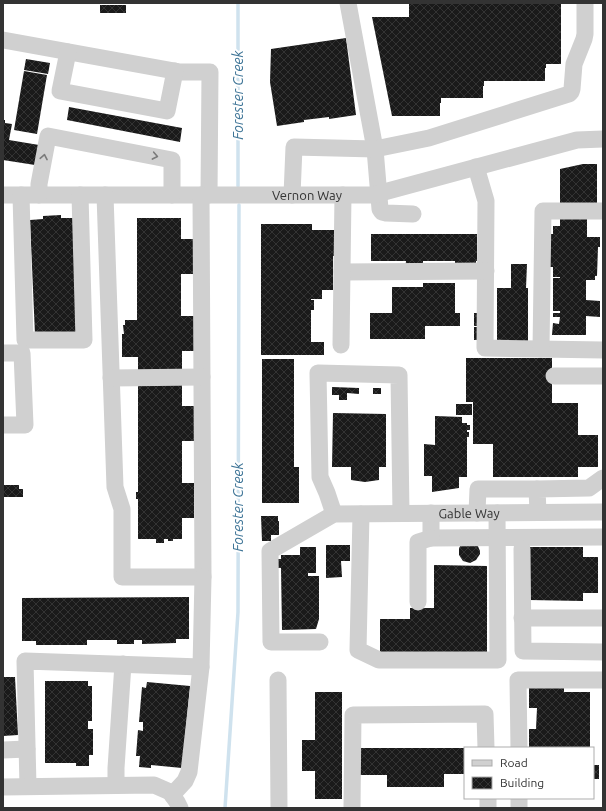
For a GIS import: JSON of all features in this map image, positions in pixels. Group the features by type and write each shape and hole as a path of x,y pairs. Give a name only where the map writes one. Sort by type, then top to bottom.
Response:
{"street":[{"path":"348,3 375,149 380,209 386,214 413,214"},
{"path":"292,195 294,147 375,149 430,138 569,94 572,88 574,64 585,34 585,3"},
{"path":"3,40 180,72 210,72 205,196 202,378 203,577 201,667 189,772 176,802"},
{"path":"68,52 60,91 166,111 175,71"},
{"path":"39,196 39,184 48,136 172,160 172,196"},
{"name":"Vernon Way","path":"3,196 373,194 577,140 603,138"},
{"path":"476,167 486,202 485,348 603,350"},
{"path":"341,345 343,195"},
{"path":"21,196 25,340 84,340 80,196"},
{"path":"105,196 115,487 122,509 122,577 203,577"},
{"path":"541,349 543,211 603,211"},
{"path":"342,272 486,272"},
{"path":"3,353 22,353 25,425 3,425"},
{"path":"320,642 271,642 270,551 334,514 320,477 318,373 399,375 401,513"},
{"path":"554,376 603,376"},
{"path":"111,378 202,378"},
{"path":"477,513 478,489 589,488 603,478"},
{"path":"537,489 538,512"},
{"name":"Gable Way","path":"334,514 603,512"},
{"path":"431,513 431,538"},
{"path":"361,514 358,650 379,660 498,660 497,513"},
{"path":"418,602 418,542 431,538 603,537"},
{"path":"522,549 523,652 603,652"},
{"path":"522,618 603,618"},
{"path":"28,786 25,661 201,667"},
{"path":"116,785 123,664"},
{"path":"278,680 279,808"},
{"path":"519,747 518,680 603,680"},
{"path":"352,808 353,715 485,714 486,747"},
{"path":"3,750 27,749"},
{"path":"3,787 154,784 170,792 176,802"}],"building":[{"path":"409,3 561,3 561,64 546,64 545,81 484,81 483,98 441,98 440,116 392,116 372,17 409,17"},
{"path":"100,5 126,5 126,13 100,13"},
{"path":"346,38 356,115 329,119 329,117 304,120 304,122 277,126 270,82 271,49"},
{"path":"26,59 50,63 48,74 24,70"},
{"path":"24,71 47,75 37,134 14,130"},
{"path":"69,107 182,128 180,142 67,120"},
{"path":"3,120 5,120 5,123 12,124 9,140 39,145 35,165 3,160"},
{"path":"583,164 597,164 597,206 560,206 560,169"},
{"path":"61,215 61,218 73,218 78,333 35,335 30,220 43,219 43,216"},
{"path":"137,218 181,218 181,239 194,239 194,274 181,274 181,316 194,316 194,351 182,351 182,372 138,372 138,357 122,357 122,334 124,334 123,325 125,325 125,320 137,320"},
{"path":"560,218 587,218 587,237 600,237 600,247 598,247 597,276 595,276 595,280 586,280 586,300 600,301 600,317 586,316 586,335 552,335 553,323 559,324 560,317 553,317 553,313 560,313 560,311 553,311 553,278 560,277 553,277 553,267 549,267 549,234 553,234 553,226 560,226"},
{"path":"261,224 312,224 312,230 335,230 333,290 322,290 322,299 311,299 314,300 314,310 311,310 311,342 324,342 324,355 261,355"},
{"path":"371,234 477,234 477,261 476,264 455,264 455,261 423,261 423,272 405,272 406,261 371,261"},
{"path":"511,264 527,264 526,288 528,288 528,341 497,341 497,288 511,288"},
{"path":"423,283 455,283 455,313 460,313 460,326 425,326 425,339 370,339 370,313 392,313 392,287 423,287"},
{"path":"474,313 480,313 480,326 474,326"},
{"path":"474,327 480,327 480,340 474,340"},
{"path":"466,358 552,358 552,403 578,403 578,435 598,435 598,467 578,467 578,477 493,477 493,444 473,444 473,402 466,402"},
{"path":"262,359 294,359 294,467 299,467 299,503 262,503"},
{"path":"138,385 182,385 182,406 194,406 194,441 182,441 182,483 194,483 194,518 182,518 182,539 173,539 173,541 168,541 168,539 164,539 164,543 156,543 156,539 138,539 138,499 136,499 136,492 138,492"},
{"path":"332,387 359,388 359,394 347,393 347,400 339,400 339,395 332,395"},
{"path":"373,388 381,388 381,394 373,394"},
{"path":"456,404 472,404 472,415 456,415"},
{"path":"333,413 386,414 386,467 379,467 379,480 365,482 351,480 351,467 332,467"},
{"path":"435,416 462,417 462,423 467,423 467,425 470,425 470,430 467,430 467,432 469,432 469,437 467,437 467,477 459,477 459,488 432,492 432,476 424,476 424,444 435,445"},
{"path":"3,485 19,485 19,489 23,489 23,497 3,497"},
{"path":"261,516 278,516 279,535 271,535 271,541 262,541"},
{"path":"477,544 480,554 476,560 470,563 463,561 459,555 459,548 461,545"},
{"path":"326,545 350,545 350,561 341,561 342,577 326,578"},
{"path":"300,547 316,547 316,573 308,573 308,576 319,576 319,619 316,629 282,630 281,568 278,568 277,559 281,559 281,555 300,555"},
{"path":"529,547 583,547 583,557 598,557 598,593 583,593 583,601 529,600"},
{"path":"434,565 487,566 487,657 380,656 380,619 410,619 410,608 434,608"},
{"path":"189,597 189,639 176,639 176,643 142,644 142,640 134,640 134,644 117,644 117,640 87,640 87,645 36,645 36,641 22,641 22,598"},
{"path":"3,677 15,677 18,735 3,736"},
{"path":"45,681 88,681 88,686 92,686 92,721 88,721 88,729 93,729 93,755 89,755 89,766 76,766 76,763 45,763"},
{"path":"147,682 190,686 182,768 151,765 151,768 139,767 140,756 136,756 138,730 143,731 143,722 139,722 142,687 146,688"},
{"path":"529,682 564,682 564,692 590,692 590,747 529,747 529,729 536,729 537,708 529,708"},
{"path":"315,692 342,692 342,799 315,799 315,771 302,771 302,740 315,740"},
{"path":"357,748 464,748 464,774 444,774 444,787 387,787 387,775 357,775"},
{"path":"594,765 599,765 599,779 594,779"}],"waterway":[{"name":"Forester Creek","path":"238,3 238,186"},
{"name":"Forester Creek","path":"225,808 238,612 239,205"}]}
